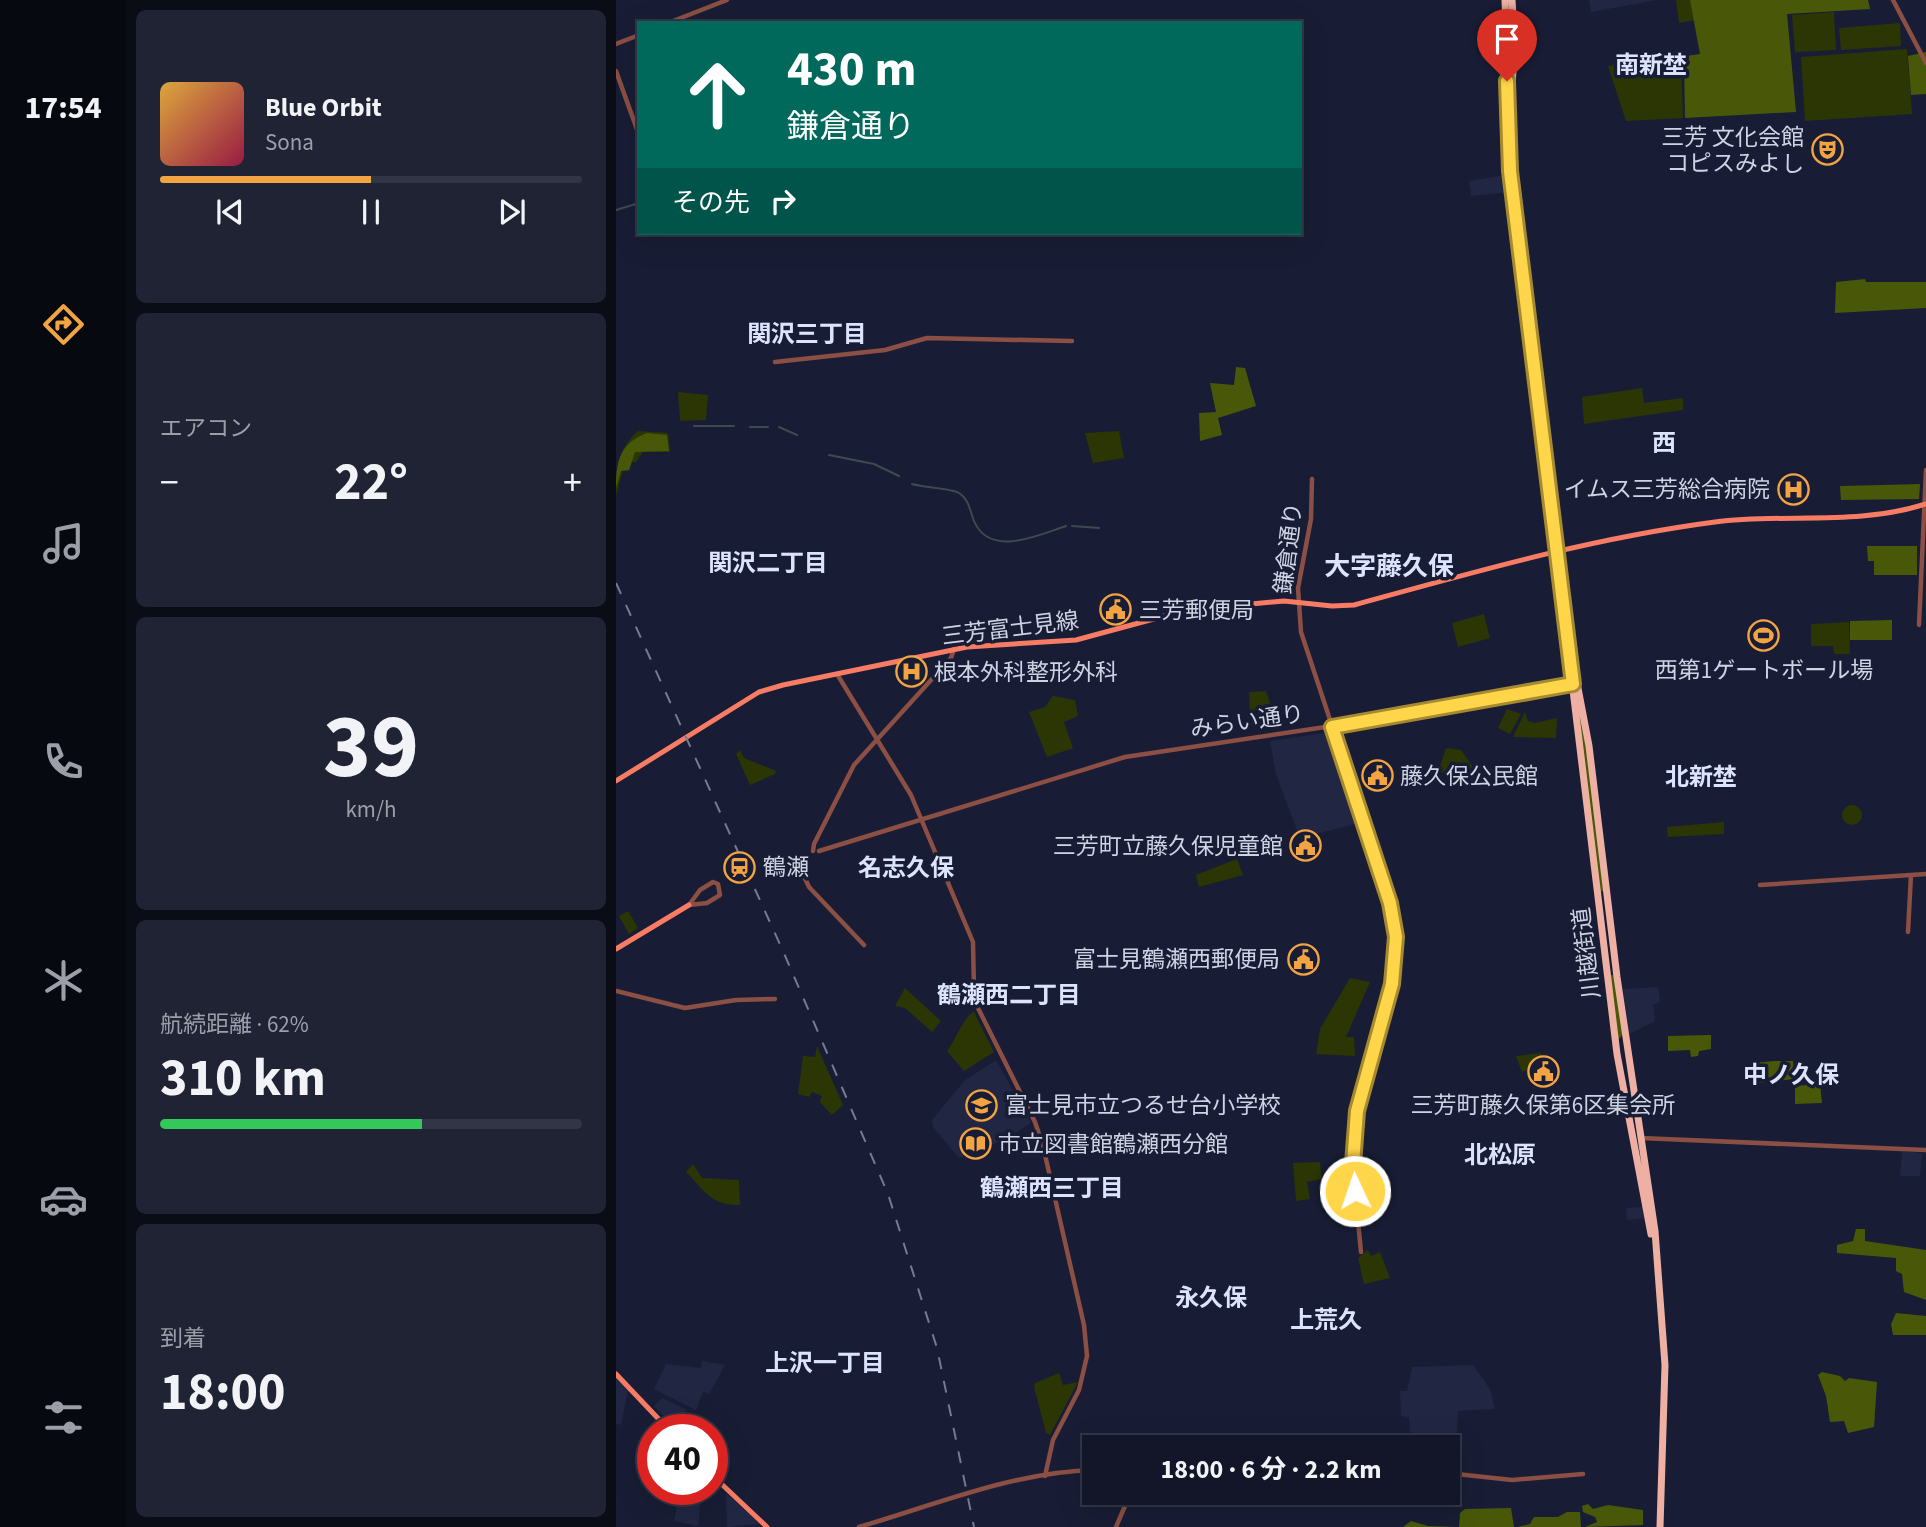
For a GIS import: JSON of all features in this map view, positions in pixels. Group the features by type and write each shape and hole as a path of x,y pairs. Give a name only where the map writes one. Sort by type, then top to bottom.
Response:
{"highway":[{"name":"川越街道","path":"1505,0 1512,191 1617,1054 1657,1263"},
{"name":"川越街道","path":"1508,123 1514,62 1513,0"},
{"name":"川越街道","path":"1567,635 1585,720 1616,973 1657,1263 1665,1375 1660,1527"}],"main road":[{"name":"三芳富士見線","path":"616,781 759,692 954,649 1076,640 1178,612 1298,602 1332,606 1354,605 1556,550 1712,523 1868,517 1925,505"},
{"path":"616,949 689,905"},
{"path":"616,1374 654,1414"},
{"path":"728,1490 767,1527"}],"street":[{"path":"673,21 727,0"},
{"path":"1893,0 1926,63"},
{"path":"616,44 637,36"},
{"path":"616,71 637,129"},
{"path":"775,362 885,350 927,338 1072,341"},
{"path":"1919,625 1926,470"},
{"name":"鎌倉通り","path":"1312,479 1312,510 1298,602 1304,643 1390,903 1396,942 1392,984 1362,1087 1354,1137 1353,1172 1361,1252"},
{"path":"877,737 951,658 954,649"},
{"path":"837,674 901,774 973,943 974,990 978,1008 1041,1137 1084,1325 1085,1370 1074,1401 1053,1438 1045,1476"},
{"name":"みらい通り","path":"877,737 846,779 816,851 1093,766 1154,751 1332,727 1573,684"},
{"path":"799,866 811,889 864,945"},
{"path":"1760,885 1926,874"},
{"path":"1908,932 1911,875"},
{"path":"713,882 722,890 719,896 706,903 689,905 700,890 713,882"},
{"path":"616,992 685,1008 736,1000 775,999"},
{"path":"1632,1138 1724,1139 1926,1150"},
{"path":"859,1527 913,1512 950,1497 1045,1476 1082,1471"},
{"path":"1460,1474 1511,1480 1583,1474"},
{"path":"1116,1527 1125,1506"}],"shaded area":[{"path":"1589,0 1657,0 1591,12"},
{"path":"1507,175 1509,192 1471,196 1469,181"},
{"name":"根本外科整形外科","path":"910,662 920,677 911,683 898,666"},
{"path":"1325,733 1330,736 1359,823 1300,838 1276,774 1270,741"},
{"path":"1658,987 1660,1002 1650,1006 1653,1005 1655,1021 1629,1034 1623,989"},
{"name":"富士見市立つるせ台小学校","path":"996,1060 1031,1123 1004,1140 959,1158 933,1127 932,1120 965,1080"},
{"path":"1902,1151 1922,1153 1920,1176 1900,1176"},
{"path":"1643,1207 1645,1218 1627,1220 1626,1208"},
{"path":"702,1361 725,1365 709,1394 703,1392 696,1410 654,1389 666,1364 701,1368"},
{"path":"1473,1365 1490,1389 1495,1409 1458,1411 1457,1435 1410,1435 1409,1417 1401,1416 1400,1391 1407,1391 1412,1367"},
{"path":"616,1377 628,1391 621,1425 616,1424"},
{"path":"662,1398 687,1410 684,1414 662,1414 654,1406"},
{"path":"728,1495 760,1524 727,1527"},
{"path":"677,1505 700,1505 698,1526 674,1521"}],"green space":[{"path":"1676,0 1690,0 1696,20 1679,23"},
{"path":"1690,0 1868,0 1870,9 1787,14 1796,112 1685,118 1684,62 1686,56 1700,54"},
{"path":"1834,12 1836,50 1795,52 1792,15"},
{"path":"1900,23 1901,46 1841,50 1839,28"},
{"path":"1907,49 1912,114 1805,121 1801,57"},
{"path":"1926,52 1926,94 1911,95 1908,56"},
{"path":"1681,56 1683,118 1626,121 1608,66"},
{"path":"1865,279 1866,282 1926,282 1926,308 1835,313 1836,282"},
{"path":"1236,367 1245,368 1256,406 1218,418 1222,435 1200,441 1199,413 1216,412 1210,383 1234,385"},
{"path":"1642,388 1644,403 1683,398 1683,410 1584,424 1582,397"},
{"path":"678,392 708,395 706,420 680,421"},
{"path":"638,431 668,433 670,452 643,452 636,462 632,462 629,471 623,470 616,496 619,461 626,445"},
{"path":"1119,431 1124,458 1093,463 1085,433"},
{"path":"647,433 667,435 669,451 635,452 629,470 621,471 616,488 621,454 631,442"},
{"path":"1920,484 1919,499 1841,500 1840,486"},
{"path":"1867,546 1917,546 1917,575 1874,575 1874,561 1868,561"},
{"path":"1484,614 1490,638 1458,647 1452,623"},
{"path":"1892,620 1892,640 1850,640 1850,621"},
{"path":"1849,622 1850,654 1834,654 1833,646 1811,646 1811,624"},
{"name":"西第1ゲートボール場","path":"1776,626 1776,640 1753,642 1754,629"},
{"path":"1266,691 1272,709 1250,711 1249,692"},
{"path":"1579,692 1604,891 1599,892 1579,723"},
{"path":"1053,696 1075,700 1078,716 1064,722 1073,748 1047,757 1029,712 1045,707"},
{"path":"1507,709 1521,714 1510,734 1498,728"},
{"path":"1525,712 1528,721 1534,723 1557,718 1556,738 1513,737"},
{"path":"1446,748 1461,750 1473,767 1482,773 1474,787 1439,770"},
{"path":"740,750 744,758 776,771 775,774 750,785 736,754"},
{"path":"1848,805 1856,805 1862,815 1856,825 1848,825 1842,819 1842,811"},
{"path":"1724,822 1724,834 1668,837 1667,827"},
{"path":"1237,859 1243,875 1199,887 1196,875"},
{"path":"628,911 638,928 629,934 619,916"},
{"path":"1609,975 1615,975 1623,1034 1618,1040"},
{"path":"1350,978 1370,982 1346,1037 1354,1037 1355,1056 1316,1054 1320,1029"},
{"path":"905,988 941,1021 932,1032 905,1008 895,1006"},
{"path":"974,1012 994,1052 964,1071 947,1051 966,1019"},
{"path":"1711,1035 1711,1049 1699,1051 1698,1056 1691,1057 1690,1050 1668,1051 1668,1036"},
{"path":"817,1046 843,1105 832,1115 820,1102 822,1096 812,1092 809,1097 798,1094 803,1056 815,1057"},
{"path":"1541,1053 1545,1064 1522,1072 1516,1056"},
{"path":"1793,1061 1795,1079 1757,1083 1752,1073 1752,1063"},
{"path":"1820,1084 1822,1103 1795,1104 1795,1086"},
{"path":"1320,1162 1322,1179 1307,1182 1310,1199 1296,1201 1293,1163"},
{"path":"693,1164 702,1178 739,1180 740,1205 721,1203 708,1195 686,1172"},
{"path":"1856,1229 1865,1229 1865,1241 1926,1250 1926,1300 1904,1292 1902,1274 1896,1271 1896,1258 1837,1253 1837,1245 1853,1241"},
{"path":"1368,1250 1371,1256 1380,1252 1390,1278 1364,1284 1358,1258"},
{"path":"1896,1313 1926,1316 1926,1335 1893,1335 1891,1324"},
{"path":"1822,1372 1840,1376 1845,1381 1849,1378 1877,1382 1874,1427 1848,1433 1844,1421 1830,1422 1826,1396 1818,1375"},
{"path":"1059,1373 1063,1385 1078,1382 1050,1435 1046,1433 1034,1387 1035,1383"},
{"path":"1588,1504 1593,1509 1608,1505 1643,1510 1643,1525 1585,1527 1597,1522 1595,1517 1583,1512 1582,1506"},
{"path":"1511,1508 1514,1527 1459,1527 1460,1513 1465,1509"},
{"path":"1567,1512 1580,1512 1581,1527 1517,1527 1530,1524 1534,1517 1558,1517"},
{"path":"1411,1521 1428,1526 1459,1527 1403,1527"}],"waterway":[{"path":"616,210 637,204"},
{"path":"694,426 734,426"},
{"path":"750,427 768,427"},
{"path":"779,427 797,435"},
{"path":"829,455 874,464 899,476"},
{"path":"912,484 959,493 967,502 974,521 982,532 992,539 1017,541 1066,526"},
{"path":"1072,526 1099,528"}],"railway":[{"path":"616,583 783,951 888,1194 937,1348 974,1527"}],"place":[{"name":"三芳 文化会館 コピスみよし","path":"1827,150"},
{"name":"イムス三芳総合病院","path":"1793,489"},
{"name":"三芳郵便局","path":"1116,610"},
{"name":"西第1ゲートボール場","path":"1764,636"},
{"name":"根本外科整形外科","path":"911,672"},
{"name":"藤久保公民館","path":"1377,776"},
{"name":"三芳町立藤久保児童館","path":"1306,846"},
{"name":"鶴瀬","path":"740,867"},
{"name":"富士見鶴瀬西郵便局","path":"1303,959"},
{"name":"三芳町藤久保第6区集会所","path":"1543,1071"},
{"name":"富士見市立つるせ台小学校","path":"982,1105"},
{"name":"市立図書館鶴瀬西分館","path":"975,1144"}],"district":[{"name":"南新埜","path":"1651,65"},
{"name":"関沢三丁目","path":"807,334"},
{"name":"西","path":"1664,443"},
{"name":"関沢二丁目","path":"768,563"},
{"name":"大字藤久保","path":"1389,566"},
{"name":"北新埜","path":"1701,777"},
{"name":"名志久保","path":"906,868"},
{"name":"鶴瀬西二丁目","path":"1009,995"},
{"name":"中ノ久保","path":"1791,1075"},
{"name":"北松原","path":"1500,1155"},
{"name":"鶴瀬西三丁目","path":"1052,1188"},
{"name":"永久保","path":"1211,1298"},
{"name":"上荒久","path":"1326,1320"},
{"name":"上沢一丁目","path":"825,1363"}],"route":[{"path":"1355,1191 1353,1164 1357,1111 1377,1030 1392,984 1396,937 1390,903 1332,727 1573,684 1510,171 1507,81"}]}
